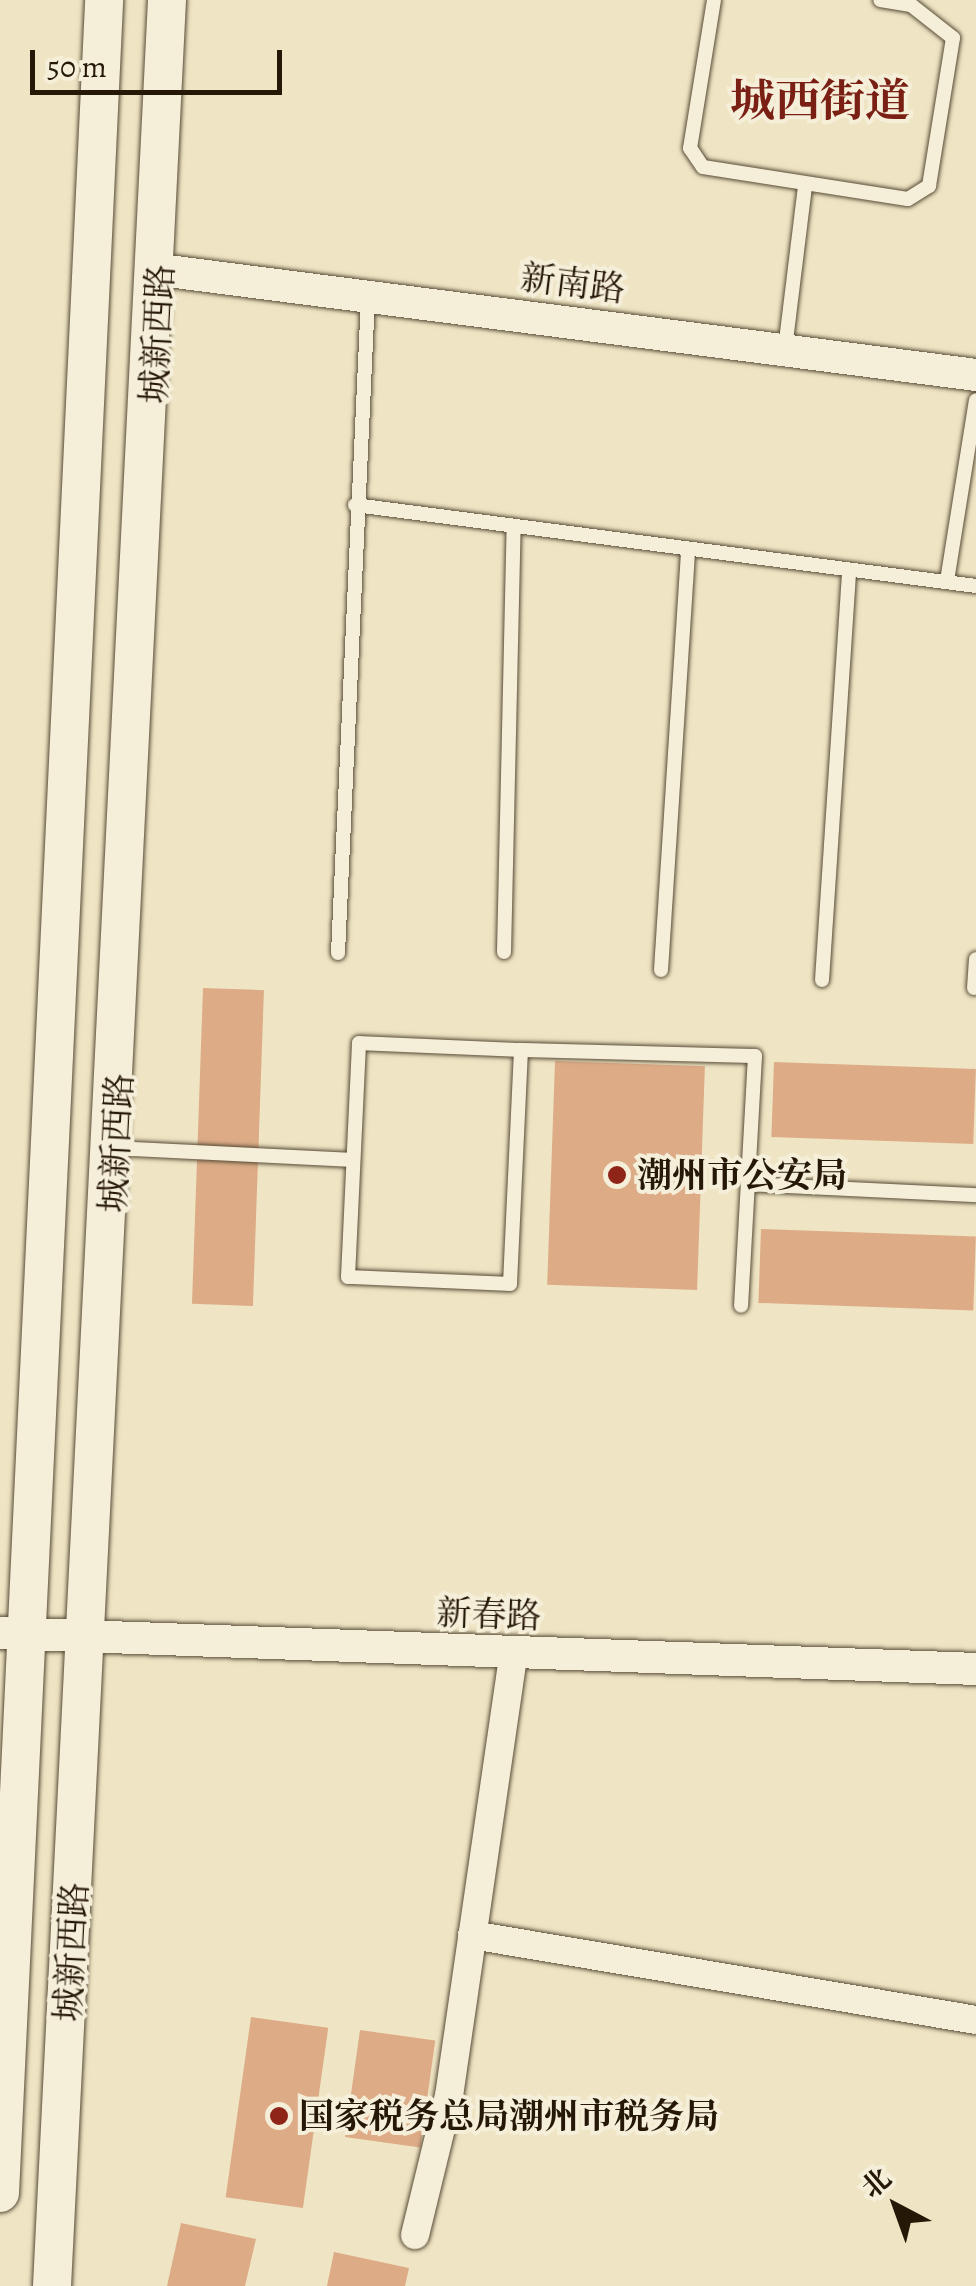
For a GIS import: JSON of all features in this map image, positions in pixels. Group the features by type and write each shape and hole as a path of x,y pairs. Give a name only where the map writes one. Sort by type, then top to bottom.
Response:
{"main road":[{"name":"城新西路","path":"0,2192 12,1634 104,0"},
{"name":"城新西路","path":"52,2286 90,1642 160,270 167,0"}],"street":[{"name":"新南路","path":"160,270 976,376"},
{"name":"新春路","path":"12,1634 90,1642 976,1669"},
{"path":"415,2235 450,2096 513,1654"},
{"path":"472,1935 976,2020"}],"lane":[{"path":"714,0 690,148 703,167 805,186 908,199 929,186 953,38 911,5 880,0"},
{"path":"784,351 805,186"},
{"path":"338,952 355,505 368,297"},
{"path":"946,582 976,400"},
{"path":"355,505 976,586"},
{"path":"504,952 514,526"},
{"path":"661,970 688,549"},
{"path":"822,980 849,570"},
{"path":"974,988 976,959"},
{"path":"522,1050 510,1284 348,1277 359,1043 755,1056 741,1306"},
{"path":"115,1148 352,1160"},
{"path":"748,1184 976,1196"}],"building":[{"path":"203,988 264,990 253,1306 192,1304"},
{"path":"555,1061 705,1066 697,1290 547,1285"},
{"path":"774,1062 976,1069 973,1144 771,1137"},
{"path":"761,1229 976,1237 973,1310 758,1303"},
{"path":"251,2017 328,2028 303,2208 226,2197"},
{"path":"360,2030 435,2041 420,2148 345,2137"},
{"path":"181,2223 256,2239 245,2286 167,2286"},
{"path":"334,2252 409,2268 405,2286 327,2286"}],"place":[{"name":"潮州市公安局","path":"617,1175"},
{"name":"国家税务总局潮州市税务局","path":"279,2116"}],"district":[{"name":"城西街道","path":"820,102"}]}
